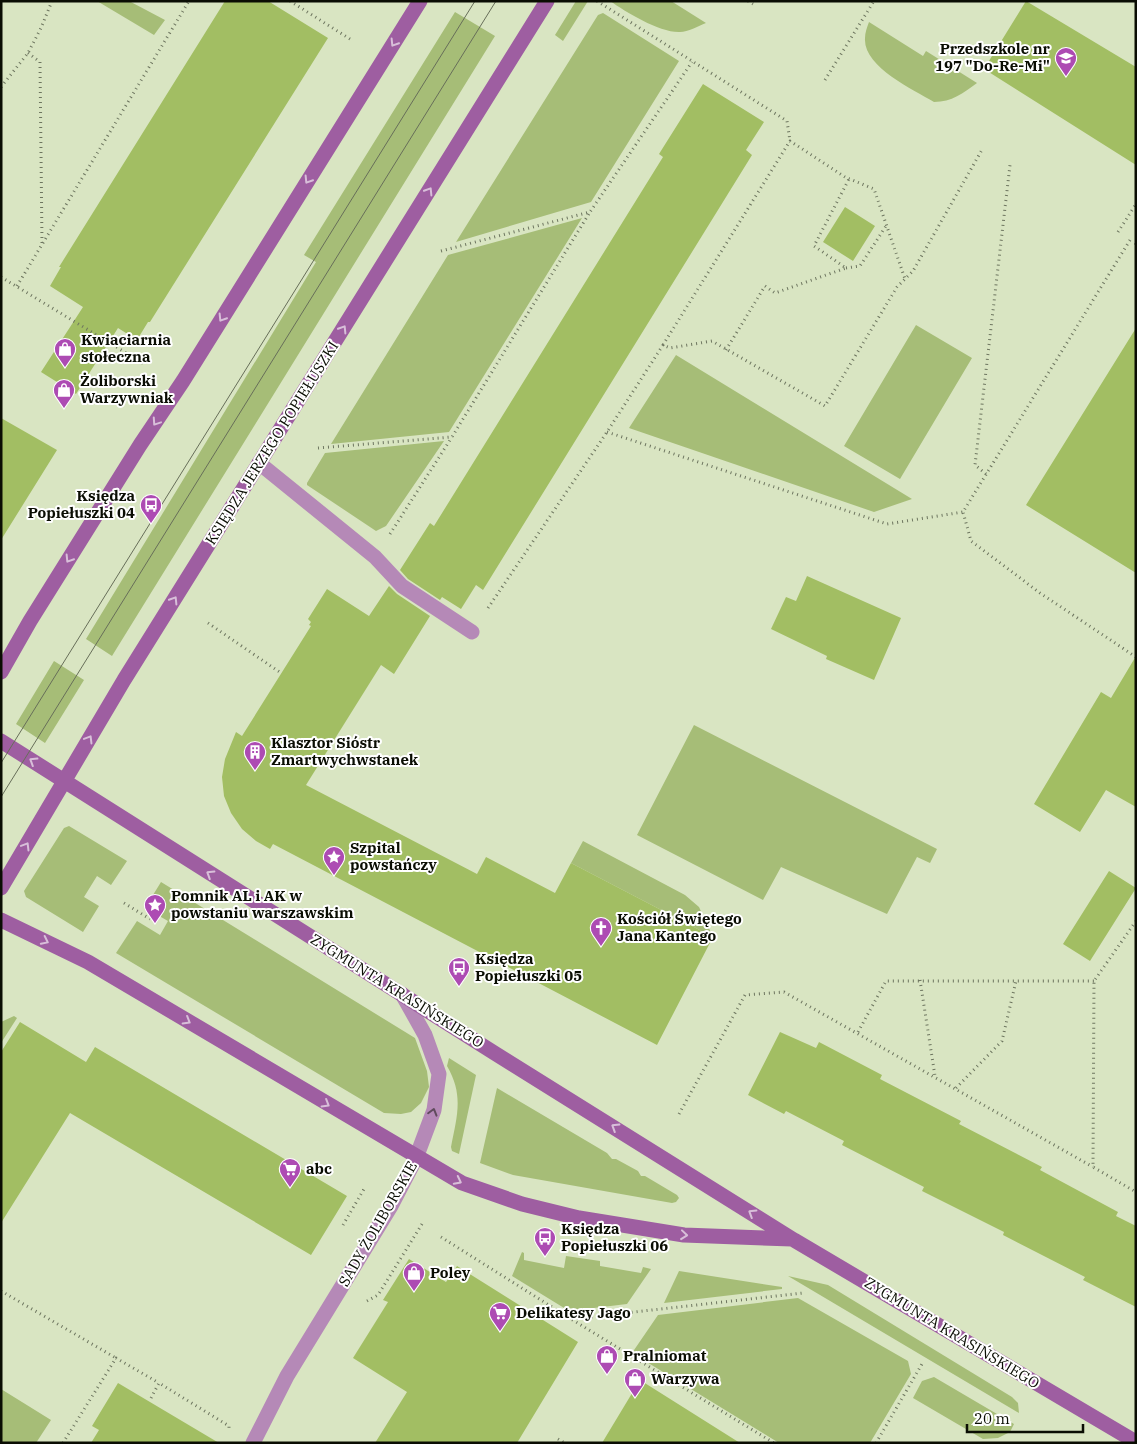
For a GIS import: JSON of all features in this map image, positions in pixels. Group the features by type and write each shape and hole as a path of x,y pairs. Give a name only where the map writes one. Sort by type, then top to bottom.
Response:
{"street":[{"path":"1,672 44,598 140,445 183,381 420,1"},
{"name":"KSIĘDZA JERZEGO POPIEŁUSZKI","path":"1,888 124,680 547,1"},
{"path":"259,463 375,557 402,586 472,632"},
{"name":"ZYGMUNTA KRASIŃSKIEGO","path":"1,741 794,1240 1136,1442"},
{"name":"ZYGMUNTA KRASIŃSKIEGO","path":"1,920 88,962 462,1184 522,1204 579,1218 684,1235 794,1240"},
{"name":"SADY ŻOLIBORSKIE","path":"254,1443 287,1376 392,1206 416,1158 434,1110 439,1074 425,1035 402,994"}],"path":[{"path":"1,87 28,53 42,28 52,1"},
{"path":"17,286 189,1"},
{"path":"290,1 350,39"},
{"path":"472,632 607,432 790,141 788,121 597,1"},
{"path":"748,1 753,4"},
{"path":"825,80 874,1"},
{"path":"28,53 40,62 42,244"},
{"path":"375,557 590,212 692,62"},
{"path":"790,141 850,179 874,189 905,279"},
{"path":"663,345 670,348 712,341 824,406 897,288 913,271 983,148"},
{"path":"986,474 975,465 1010,165"},
{"path":"846,268 814,246 850,179"},
{"path":"1118,232 1136,204"},
{"path":"441,251 590,212"},
{"path":"726,350 765,286 775,293 846,268 860,266 886,226"},
{"path":"1130,240 963,512 971,540 1040,593 1136,657"},
{"path":"1,277 146,364"},
{"path":"607,432 887,524 963,512"},
{"path":"318,448 452,436"},
{"path":"208,623 280,674"},
{"path":"124,903 150,919"},
{"path":"1093,1167 1094,981 1136,921"},
{"path":"920,980 935,1076"},
{"path":"858,1032 886,981 1094,981"},
{"path":"956,1088 1002,1041 1016,981"},
{"path":"679,1114 745,995 784,992 858,1032 1136,1192"},
{"path":"441,1237 774,1443"},
{"path":"1,1291 229,1426 227,1434"},
{"path":"572,1319 803,1293"},
{"path":"63,1443 116,1358"},
{"path":"876,1443 922,1364"},
{"path":"151,1398 159,1383"},
{"path":"558,1439 565,1443"}],"green space":[{"path":"97,1 129,1 165,20 154,35"},
{"path":"576,1 588,1 563,41 555,35"},
{"path":"610,1 671,1 706,23 680,32 663,29 653,26"},
{"path":"455,12 495,36 112,656 86,639 316,262 304,255"},
{"path":"603,13 679,61 591,202 456,242 598,15"},
{"path":"869,22 923,56 926,51 977,83 952,99 940,102 934,102 902,84 880,68 867,49 865,38"},
{"path":"582,218 449,432 331,444 448,255"},
{"path":"916,325 972,358 900,479 844,446"},
{"path":"676,355 912,499 874,512 629,428"},
{"path":"444,441 386,526 376,531 307,485 325,453"},
{"path":"54,661 84,680 45,743 16,724"},
{"path":"694,725 937,849 930,863 917,857 887,914 781,867 763,900 637,835"},
{"path":"69,826 127,861 111,885 97,876 84,897 99,906 83,932 26,897 24,891 64,828"},
{"path":"583,841 685,895 699,907 713,937 571,863"},
{"path":"161,882 415,1038 427,1071 429,1087 421,1103 411,1112 401,1114 384,1113 116,953 137,921 160,935 168,921 145,908"},
{"path":"14,1016 17,1018 1,1043 1,1022"},
{"path":"449,1058 476,1075 459,1154 452,1151 451,1147 458,1106 456,1087 447,1066"},
{"path":"497,1088 607,1153 612,1159 616,1159 638,1171 641,1176 645,1176 679,1198 676,1202 672,1203 513,1175 480,1163"},
{"path":"522,1252 524,1253 524,1260 564,1268 566,1256 600,1261 600,1266 641,1273 643,1267 651,1269 627,1304 569,1311 512,1276"},
{"path":"679,1271 782,1287 782,1289 664,1303"},
{"path":"788,1276 828,1285 1012,1397 1018,1403 1019,1413"},
{"path":"798,1298 908,1361 911,1374 870,1443 779,1443 632,1353 658,1315"},
{"path":"934,1377 1014,1424 1010,1432 998,1438 983,1439 913,1398 922,1381"},
{"path":"1,1389 51,1420 36,1443 1,1443"}],"building":[{"path":"225,1 268,1 328,38 150,322 148,322 137,340 118,328 76,394 41,372 83,307 50,286 61,267 59,267"},
{"name":"Przedszkole nr 197 \"Do-Re-Mi\"","path":"1026,1 1136,67 1136,165 984,69"},
{"path":"703,84 764,122 746,150 752,155 483,590 476,585 461,609 442,597 440,600 408,579 400,570 430,523 434,526 663,157 659,154"},
{"path":"845,207 875,226 853,261 823,242"},
{"path":"1136,328 1136,573 1026,505"},
{"path":"1,418 57,450 1,540"},
{"path":"807,576 901,618 874,680 826,659 827,656 771,629 786,597 796,601"},
{"path":"389,586 397,594 430,616 394,674 381,665 306,785 477,874 486,857 555,893 571,863 713,937 657,1045 273,844 270,849 256,841 242,829 231,813 224,796 222,777 225,759 236,732 242,736 311,626 309,625 311,622 308,619 327,589 369,616"},
{"path":"1136,656 1136,807 1106,790 1080,832 1034,804 1101,692 1111,698"},
{"path":"1109,871 1136,888 1090,961 1063,944"},
{"path":"20,1022 86,1062 95,1047 347,1196 311,1255 70,1113 1,1223 1,1052"},
{"path":"780,1032 816,1048 819,1042 882,1075 880,1079 961,1121 959,1124 1042,1167 1040,1170 1118,1212 1116,1216 1136,1226 1136,1307 1083,1280 1085,1277 1003,1235 1004,1232 922,1191 924,1187 842,1145 844,1141 786,1111 784,1114 748,1095"},
{"path":"409,1259 446,1282 457,1266 578,1342 517,1443 375,1443 407,1392 353,1358 388,1302 383,1300"},
{"path":"640,1380 740,1443 602,1443"},
{"path":"118,1383 219,1443 91,1443 99,1430 92,1426"}],"tram line":[{"path":"1,763 475,1"},
{"path":"1,797 496,1"}],"place":[{"name":"Przedszkole nr 197 \"Do-Re-Mi\"","path":"1066,77"},
{"name":"Kwiaciarnia stołeczna","path":"65,368"},
{"name":"Żoliborski Warzywniak","path":"64,409"},
{"name":"Księdza Popiełuszki 04","path":"151,524"},
{"name":"Klasztor Sióstr Zmartwychwstanek","path":"255,771"},
{"name":"Szpital powstańczy","path":"334,876"},
{"name":"Pomnik AL i AK w powstaniu warszawskim","path":"155,924"},
{"name":"Kościół Świętego Jana Kantego","path":"601,947"},
{"name":"Księdza Popiełuszki 05","path":"459,987"},
{"name":"abc","path":"290,1188"},
{"name":"Księdza Popiełuszki 06","path":"545,1257"},
{"name":"Poley","path":"414,1292"},
{"name":"Delikatesy Jago","path":"500,1332"},
{"name":"Pralniomat","path":"607,1375"},
{"name":"Warzywa","path":"635,1398"}]}
